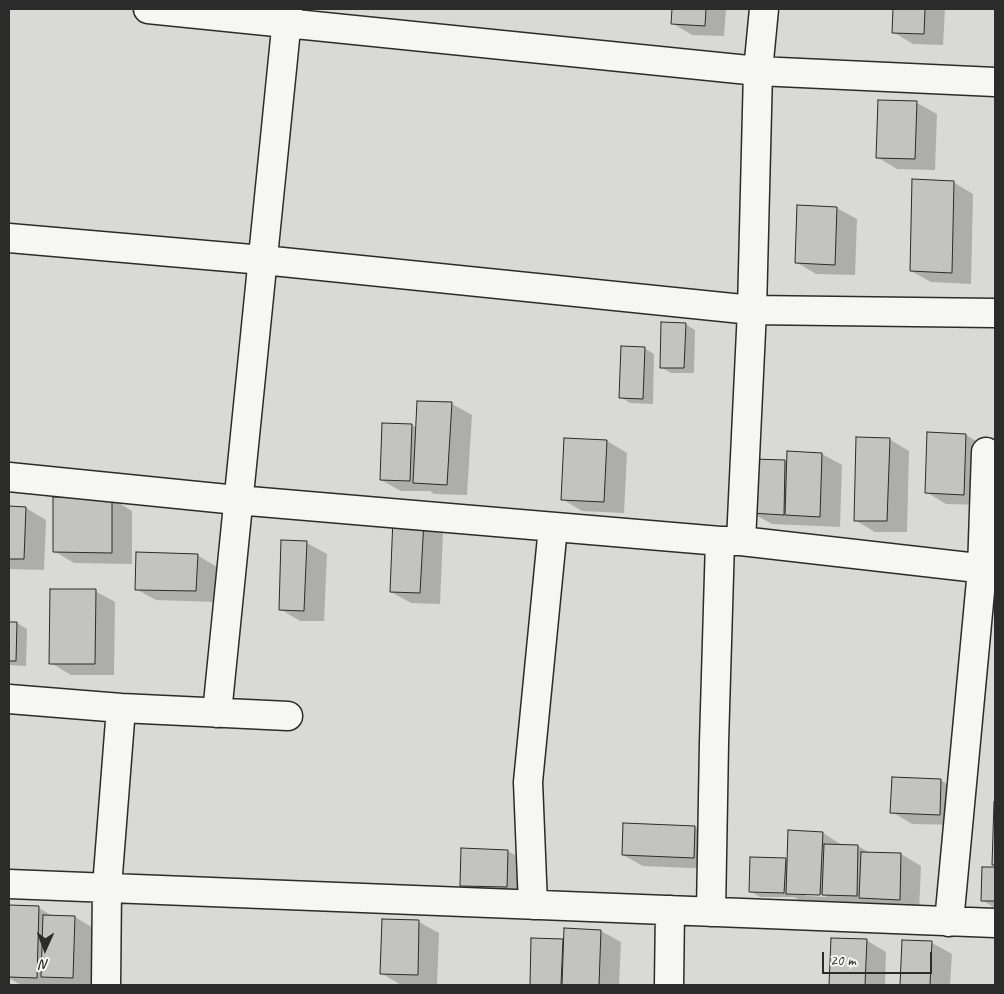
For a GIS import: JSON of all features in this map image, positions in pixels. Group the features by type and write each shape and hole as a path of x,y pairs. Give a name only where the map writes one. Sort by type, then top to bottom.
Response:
{"street":[{"path":"148,9 287,15 758,71 995,82"},
{"path":"711,912 714,743 730,541 752,310 758,71 764,9"},
{"path":"217,713 287,15"},
{"path":"9,238 263,260 752,310 995,314"},
{"path":"949,922 988,570 986,452"},
{"path":"9,476 237,500 730,541 988,570"},
{"path":"533,905 528,782 553,527"},
{"path":"9,699 121,708 288,716"},
{"path":"106,985 107,888 121,708"},
{"path":"9,884 995,924"},
{"path":"669,985 670,910"}],"shaded area":[{"path":"9,9 995,9 995,985 9,985"}],"building":[{"path":"672,9 706,9 705,26 671,24"},
{"path":"893,9 925,9 924,34 892,33"},
{"path":"878,100 917,101 915,159 876,158"},
{"path":"912,179 954,181 952,273 910,271"},
{"path":"797,205 837,207 835,265 795,263"},
{"path":"661,322 686,323 684,368 660,368"},
{"path":"621,346 645,347 643,399 619,398"},
{"path":"417,401 452,402 447,485 413,483"},
{"path":"382,423 412,424 410,481 380,480"},
{"path":"927,432 966,434 964,495 925,493"},
{"path":"856,437 890,438 887,521 854,521"},
{"path":"564,438 607,440 604,502 561,500"},
{"path":"787,451 822,453 820,517 785,515"},
{"path":"753,459 785,460 784,515 751,513"},
{"path":"53,497 112,498 112,553 53,552"},
{"path":"9,506 26,507 24,559 9,559"},
{"path":"393,518 424,520 420,593 390,592"},
{"path":"281,540 307,541 304,611 279,610"},
{"path":"136,552 198,554 196,591 135,590"},
{"path":"50,589 96,589 95,664 49,664"},
{"path":"9,622 17,622 16,661 9,661"},
{"path":"892,777 941,779 940,815 890,813"},
{"path":"994,802 995,865 992,865"},
{"path":"623,823 695,826 694,858 622,855"},
{"path":"788,830 823,832 820,895 786,894"},
{"path":"824,844 858,845 857,896 822,895"},
{"path":"461,848 508,850 507,887 460,886"},
{"path":"861,852 901,853 900,900 859,898"},
{"path":"750,857 786,858 784,893 749,892"},
{"path":"982,867 995,867 995,901 981,901"},
{"path":"9,905 39,906 37,978 9,977"},
{"path":"43,915 75,916 73,978 41,977"},
{"path":"382,919 419,920 418,975 380,974"},
{"path":"564,928 601,930 599,985 562,985"},
{"path":"531,938 563,939 561,985 530,985"},
{"path":"831,938 867,939 865,985 829,985"},
{"path":"902,940 932,941 930,985 900,985"}]}
